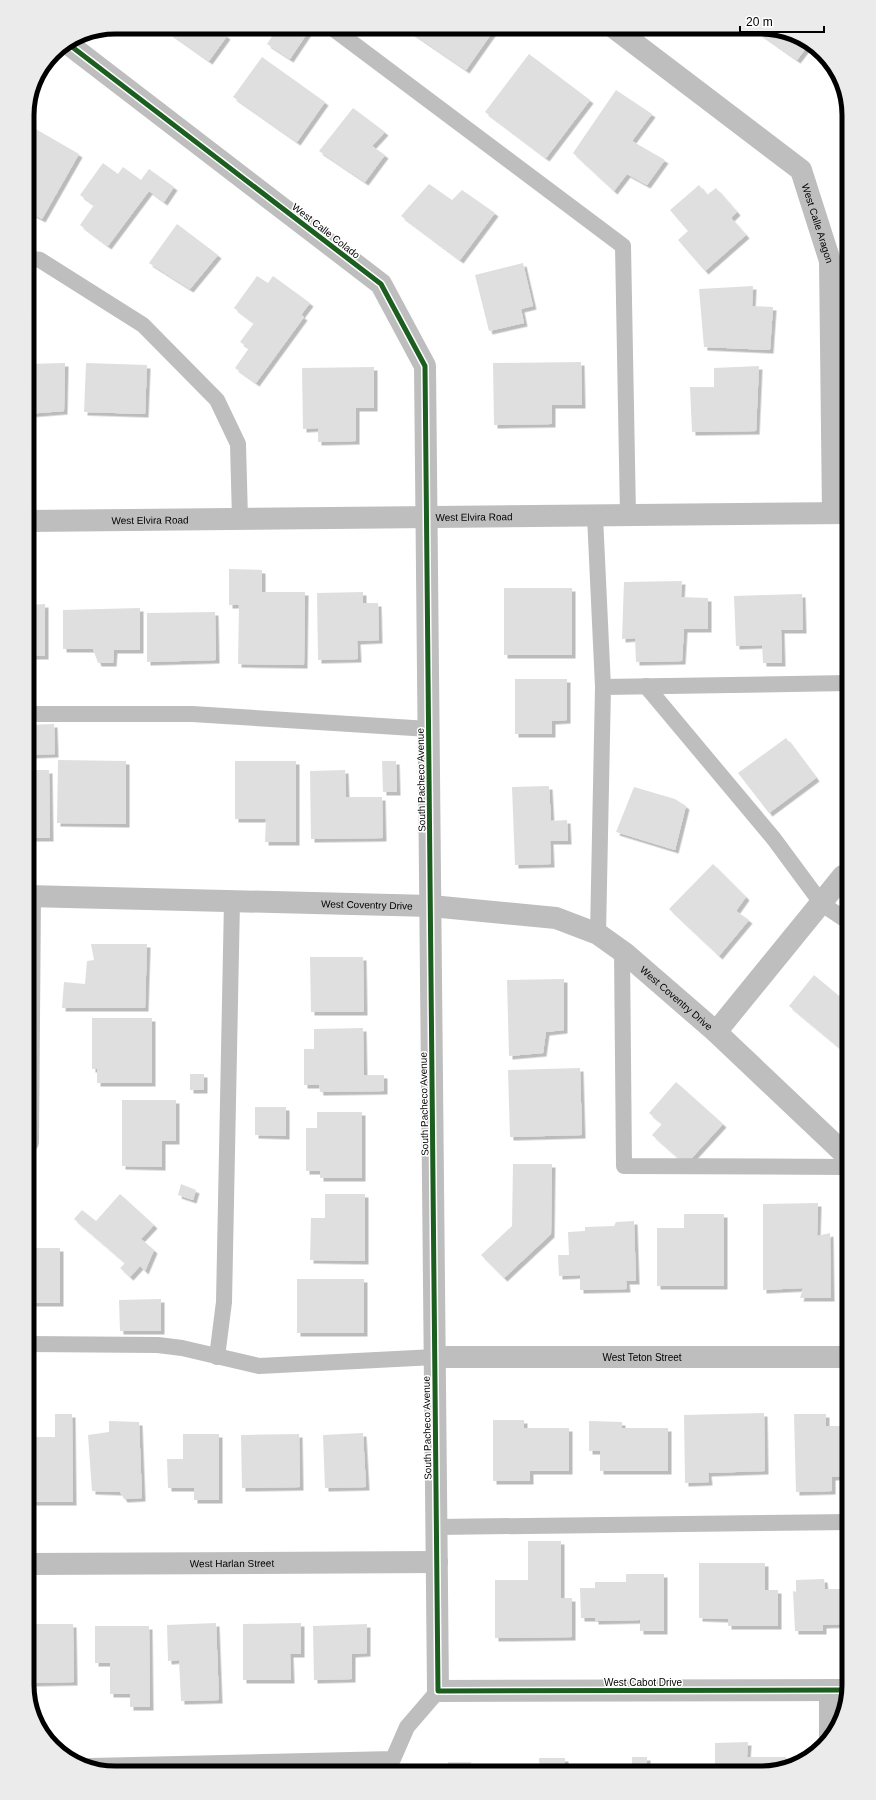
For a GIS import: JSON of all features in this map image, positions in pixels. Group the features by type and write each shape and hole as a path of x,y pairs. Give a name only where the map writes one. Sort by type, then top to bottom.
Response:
{"street":[{"name":"West Calle Aragon","path":"622,34 801,170 830,260 841,513"},
{"name":"West Calle Colado","path":"72,47 380,284 425,366 427,517"},
{"name":"West Elvira Road","path":"34,521 841,513"},
{"name":"South Pacheco Avenue","path":"427,517 438,1691"},
{"name":"West Coventry Drive","path":"716,1032 822,904 842,877"},
{"name":"West Coventry Drive","path":"34,896 431,906 556,918 598,934 622,951 716,1032 842,1151"},
{"name":"West Teton Street","path":"435,1357 842,1358"},
{"name":"West Harlan Street","path":"34,1564 437,1562"},
{"name":"West Cabot Drive","path":"438,1691 839,1690"},
{"path":"833,1723 839,1690"}],"lane":[{"path":"339,34 623,246 628,515"},
{"path":"34,259 40,260 143,325 217,400 238,444 240,519"},
{"path":"595,516 603,687 598,934"},
{"path":"603,687 842,683"},
{"path":"646,686 774,839 822,904 842,917"},
{"path":"34,714 192,714 429,729"},
{"path":"217,1357 224,1302 232,901"},
{"path":"622,951 624,1166 842,1167"},
{"path":"34,1344 158,1344 259,1366 435,1357"},
{"path":"436,1526 842,1522"},
{"path":"108,1766 393,1759 407,1727 438,1691"}],"building":[{"path":"171,34 224,34 227,36 209,61"},
{"path":"273,34 307,34 290,59 267,44"},
{"path":"413,34 491,34 466,70"},
{"path":"760,34 782,37 802,45 806,48 797,60"},
{"path":"529,54 590,100 546,158 485,112"},
{"path":"262,57 325,102 297,142 233,97"},
{"path":"616,90 652,114 632,141 665,160 647,185 627,174 614,191 573,153"},
{"path":"353,108 385,132 372,146 385,155 365,182 319,151"},
{"path":"34,128 79,154 42,219 34,215"},
{"path":"103,163 118,174 123,167 141,180 149,169 174,187 164,202 149,191 108,246 80,225 94,205 80,195"},
{"path":"429,184 452,200 462,190 495,213 460,260 401,216"},
{"path":"699,185 707,195 716,188 737,212 731,218 746,235 705,271 678,240 688,231 670,210"},
{"path":"177,224 218,255 190,289 149,263"},
{"path":"523,263 533,306 521,309 524,323 489,331 475,275"},
{"path":"257,276 268,283 273,276 310,303 301,315 304,317 256,383 235,368 249,348 240,342 254,323 234,308"},
{"path":"753,286 752,306 773,307 770,350 704,347 699,289"},
{"path":"581,362 582,405 552,405 552,424 494,425 493,363"},
{"path":"65,363 64,411 34,413 34,364"},
{"path":"86,363 147,365 145,414 84,412"},
{"path":"759,366 756,431 692,432 690,387 714,387 714,368"},
{"path":"374,367 374,408 356,408 356,441 318,442 318,428 303,429 302,368"},
{"path":"229,569 262,570 262,592 305,592 304,665 238,664 239,605 229,605"},
{"path":"682,581 681,597 708,598 708,629 684,629 682,661 636,662 635,638 622,639 624,582"},
{"path":"504,588 572,588 572,655 504,655"},
{"path":"363,592 363,603 378,603 379,640 357,641 358,659 318,660 317,593"},
{"path":"802,594 803,630 781,630 782,663 763,663 762,645 736,646 734,596"},
{"path":"841,597 842,597 842,654"},
{"path":"45,604 45,656 34,656 34,605"},
{"path":"140,608 140,650 114,650 113,663 98,663 93,649 63,649 63,610"},
{"path":"215,612 216,660 147,662 147,613"},
{"path":"515,679 567,679 567,720 552,721 552,734 515,734"},
{"path":"54,724 55,754 34,755 34,725"},
{"path":"786,738 816,778 769,813 738,773"},
{"path":"58,760 126,761 126,824 57,823"},
{"path":"235,761 296,761 296,842 265,842 266,819 235,819"},
{"path":"382,761 396,761 397,792 383,792"},
{"path":"34,770 49,770 50,838 34,838"},
{"path":"345,770 346,797 382,797 383,838 311,839 310,771"},
{"path":"549,786 551,821 567,820 568,841 550,841 551,864 515,865 512,787"},
{"path":"634,787 675,799 686,806 675,850 616,832"},
{"path":"713,864 746,897 736,911 749,920 719,956 669,909"},
{"path":"91,944 147,944 145,1008 62,1008 64,982 85,984 87,961 94,960"},
{"path":"310,957 363,957 364,1012 311,1012"},
{"path":"814,975 839,996 842,993 842,1050 789,1006"},
{"path":"564,979 564,1030 546,1032 543,1053 509,1056 507,980"},
{"path":"92,1018 152,1018 152,1083 97,1083 97,1069 92,1069"},
{"path":"363,1028 364,1075 384,1075 384,1091 320,1092 319,1085 304,1085 304,1049 314,1049 314,1029"},
{"path":"580,1068 582,1135 510,1137 508,1070"},
{"path":"190,1074 204,1074 204,1090 190,1090"},
{"path":"676,1082 723,1124 689,1161 678,1158 652,1135 662,1124 649,1113"},
{"path":"122,1100 176,1100 176,1141 162,1141 162,1167 122,1166"},
{"path":"255,1107 286,1107 286,1136 255,1135"},
{"path":"317,1112 362,1112 362,1178 320,1178 320,1171 306,1171 306,1128 317,1128"},
{"path":"513,1164 552,1164 551,1234 504,1278 481,1255 512,1226"},
{"path":"181,1184 196,1190 193,1200 178,1195"},
{"path":"120,1194 154,1225 141,1239 154,1250 145,1271 140,1266 130,1277 120,1268 125,1263 74,1219 82,1210 96,1221"},
{"path":"325,1194 365,1194 365,1261 310,1260 311,1218 325,1218"},
{"path":"818,1203 817,1236 830,1233 831,1298 800,1298 803,1288 763,1290 763,1204"},
{"path":"684,1214 724,1214 724,1286 657,1286 657,1228 684,1228"},
{"path":"634,1221 636,1281 626,1281 627,1289 580,1290 580,1275 559,1276 558,1255 569,1255 568,1232 585,1231 585,1227 614,1226 616,1222"},
{"path":"34,1248 60,1248 60,1303 34,1303"},
{"path":"297,1279 364,1279 364,1333 297,1333"},
{"path":"161,1299 161,1331 120,1331 119,1300"},
{"path":"764,1413 765,1471 708,1473 709,1482 685,1483 684,1415"},
{"path":"55,1414 72,1414 73,1502 34,1502 34,1437 55,1437"},
{"path":"794,1414 826,1414 826,1426 842,1426 842,1476 832,1477 832,1491 796,1492"},
{"path":"493,1420 524,1420 524,1428 569,1428 569,1471 530,1471 530,1481 493,1481"},
{"path":"109,1421 139,1422 142,1498 124,1499 120,1492 92,1491 88,1435 109,1432"},
{"path":"589,1421 622,1422 622,1428 668,1428 668,1471 600,1471 600,1451 589,1451"},
{"path":"363,1433 366,1487 325,1488 323,1435"},
{"path":"183,1434 219,1434 219,1500 194,1500 194,1488 168,1488 167,1459 183,1459"},
{"path":"299,1434 300,1487 242,1488 241,1435"},
{"path":"528,1541 561,1541 561,1598 572,1598 572,1637 495,1638 495,1580 528,1580"},
{"path":"699,1563 765,1563 765,1590 778,1590 778,1626 728,1626 728,1619 699,1618"},
{"path":"626,1574 664,1574 664,1631 640,1631 640,1620 595,1621 595,1618 581,1618 580,1588 595,1588 595,1582 626,1582"},
{"path":"824,1579 825,1589 842,1589 842,1624 823,1625 823,1631 795,1631 793,1591 796,1592 796,1580"},
{"path":"216,1623 219,1700 181,1701 179,1660 168,1661 167,1625"},
{"path":"301,1623 301,1654 290,1654 291,1680 243,1680 243,1624"},
{"path":"34,1624 73,1624 74,1682 34,1683"},
{"path":"367,1624 367,1653 352,1654 352,1679 314,1680 313,1626"},
{"path":"95,1626 149,1626 150,1707 130,1707 130,1694 110,1694 110,1663 95,1663"},
{"path":"748,1742 747,1757 786,1757 786,1762 766,1766 715,1766 715,1743"},
{"path":"632,1757 647,1757 647,1766 632,1766"},
{"path":"539,1758 565,1758 565,1766 540,1766"},
{"path":"448,1762 471,1762 471,1766 448,1766"}],"cycle path":[{"path":"72,47 381,284 425,366 438,1691 842,1690"}]}
